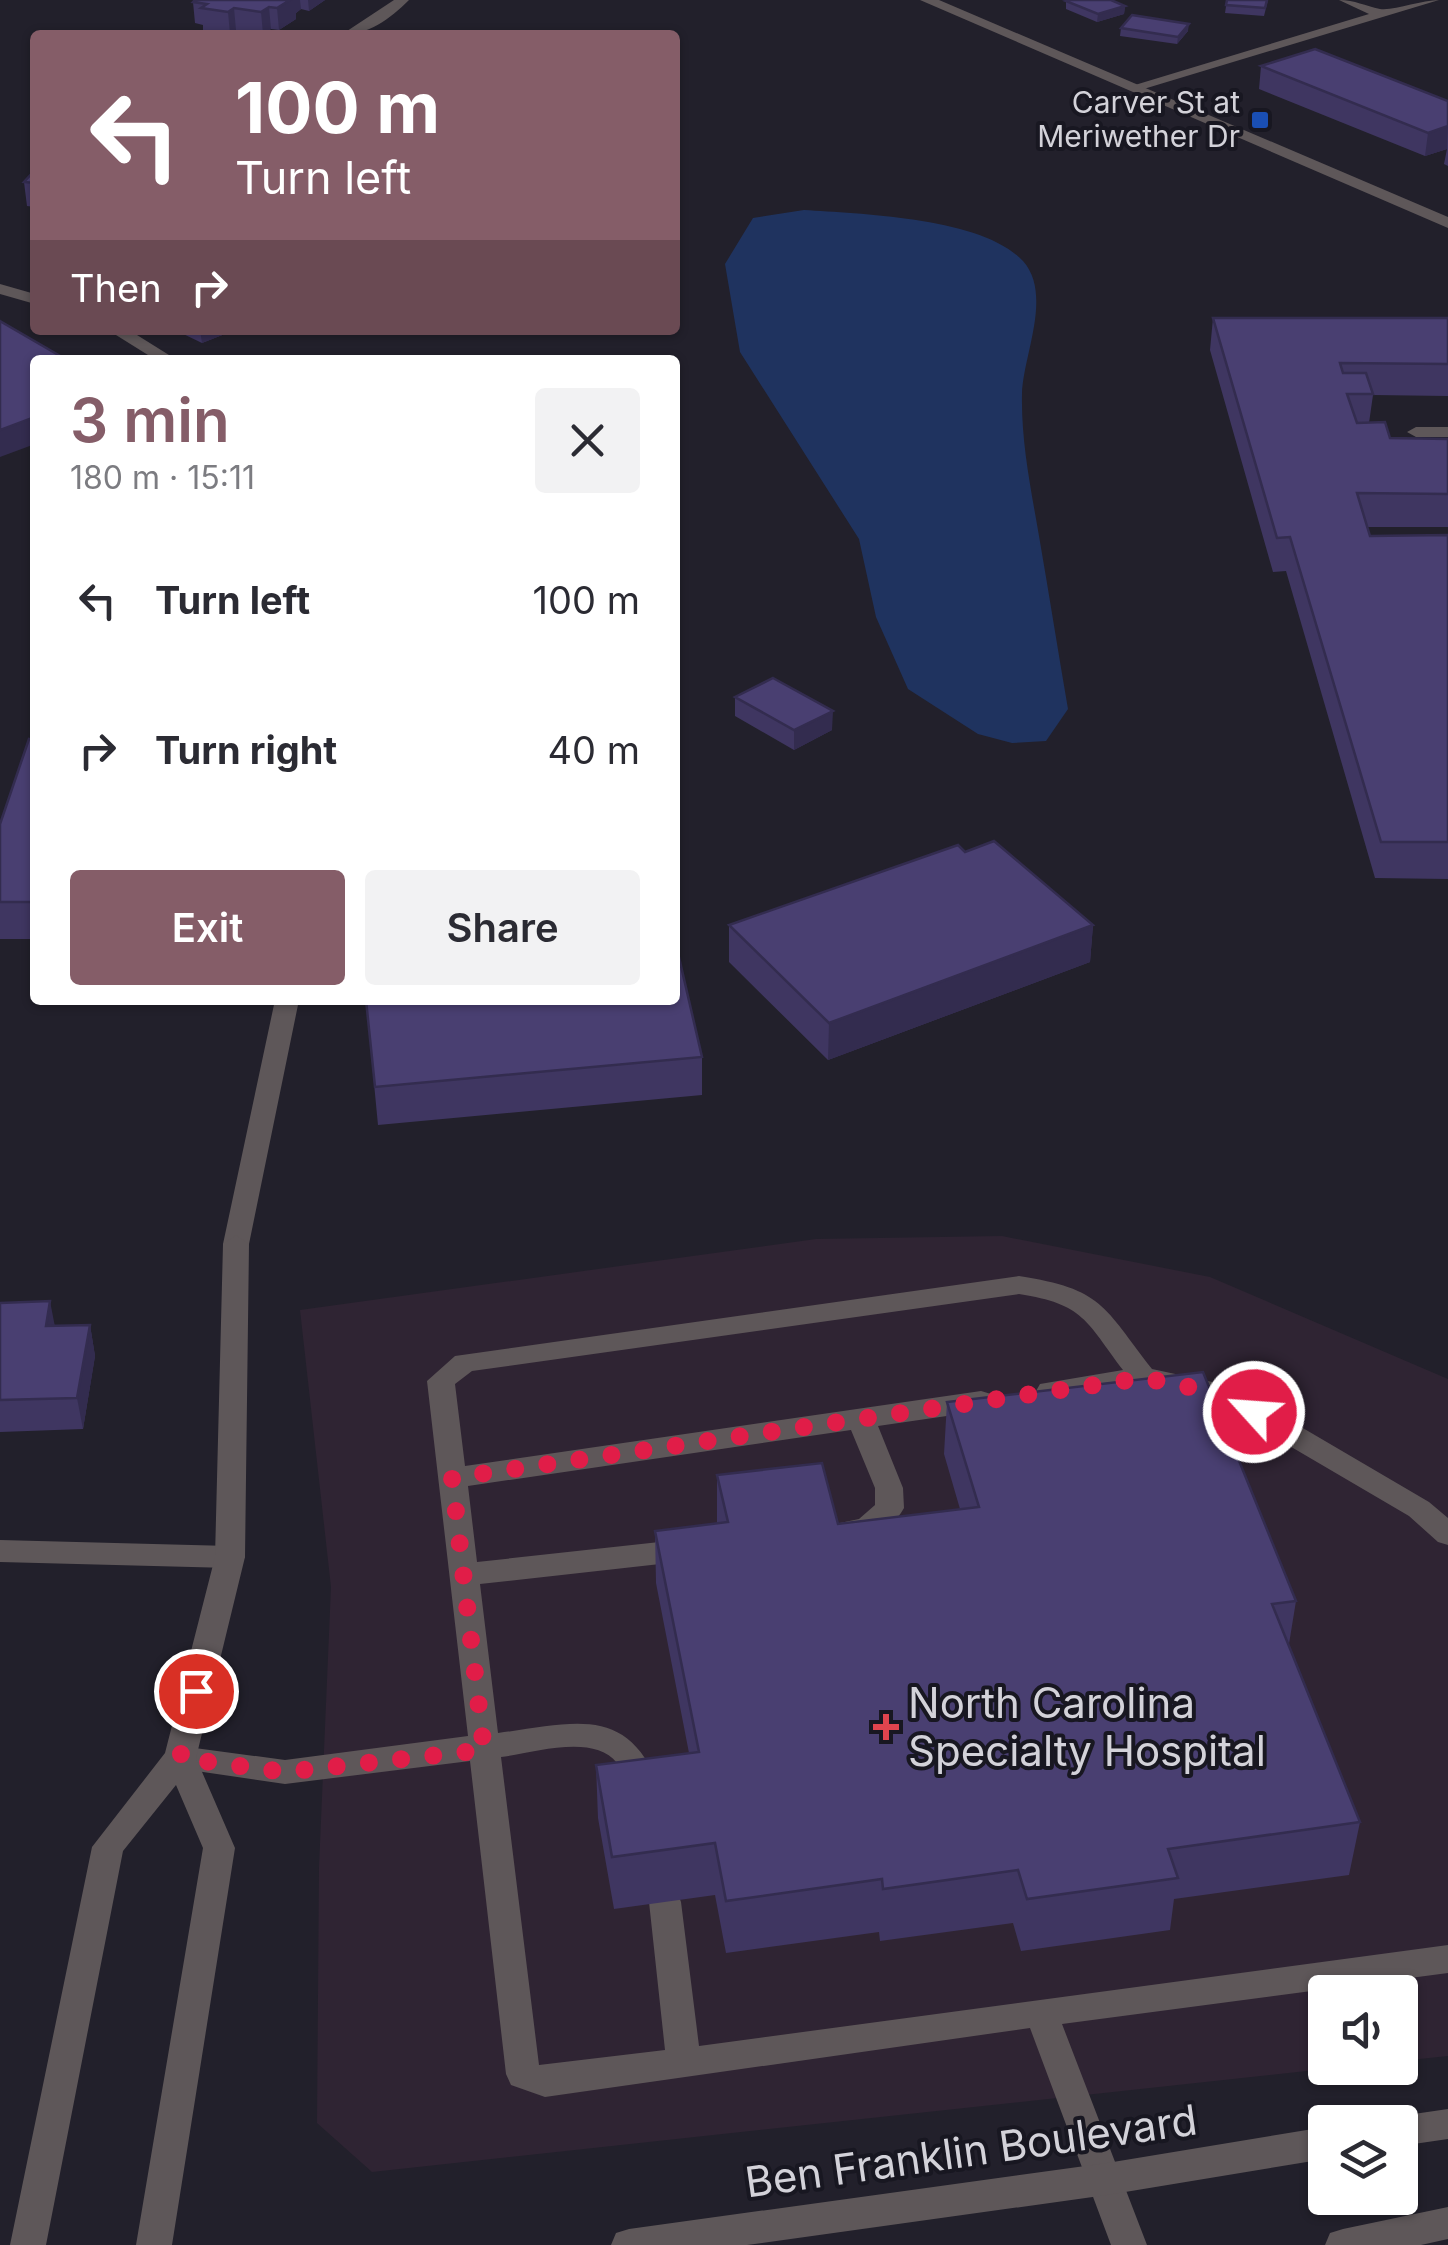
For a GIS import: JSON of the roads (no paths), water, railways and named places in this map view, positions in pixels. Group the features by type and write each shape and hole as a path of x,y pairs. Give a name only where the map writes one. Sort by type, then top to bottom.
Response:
{"street":[{"path":"357,30 402,0"},
{"path":"928,0 1448,223"},
{"path":"1346,0 1384,14"},
{"path":"1132,88 1432,0"},
{"path":"0,289 30,298"},
{"path":"126,335 160,355"},
{"path":"1416,432 1448,432"},
{"path":"28,2245 108,1846 180,1758 230,1557 236,1244 286,1005"},
{"path":"1143,1378 1091,1309 1064,1292 1020,1286 466,1363 442,1381 523,2074 546,2082 1448,1959"},
{"path":"452,1478 1143,1378 1220,1393 1419,1509 1448,1534"},
{"path":"825,1534 867,1528 890,1508 889,1488 861,1419"},
{"path":"463,1575 722,1546"},
{"path":"0,1550 230,1557"},
{"path":"180,1758 285,1772 484,1750 575,1735 609,1740 633,1755 652,1810"},
{"path":"154,2245 219,1848 180,1758"},
{"path":"665,1902 684,2063"},
{"path":"1041,2014 1129,2245"},
{"path":"1418,2128 1448,2124"},
{"name":"Ben Franklin Boulevard","path":"629,2245 1107,2179 1308,2147"},
{"path":"1343,2245 1448,2223"}],"water":[{"path":"804,210 888,216 951,227 1004,246 1023,261 1032,275 1036,308 1022,394 1023,430 1068,709 1046,741 1012,743 978,734 908,689 876,617 859,539 740,352 725,264 753,218"}],"place":[{"name":"Carver St at Meriwether Dr","path":"1260,120"},
{"name":"North Carolina Specialty Hospital","path":"886,1727"}]}
